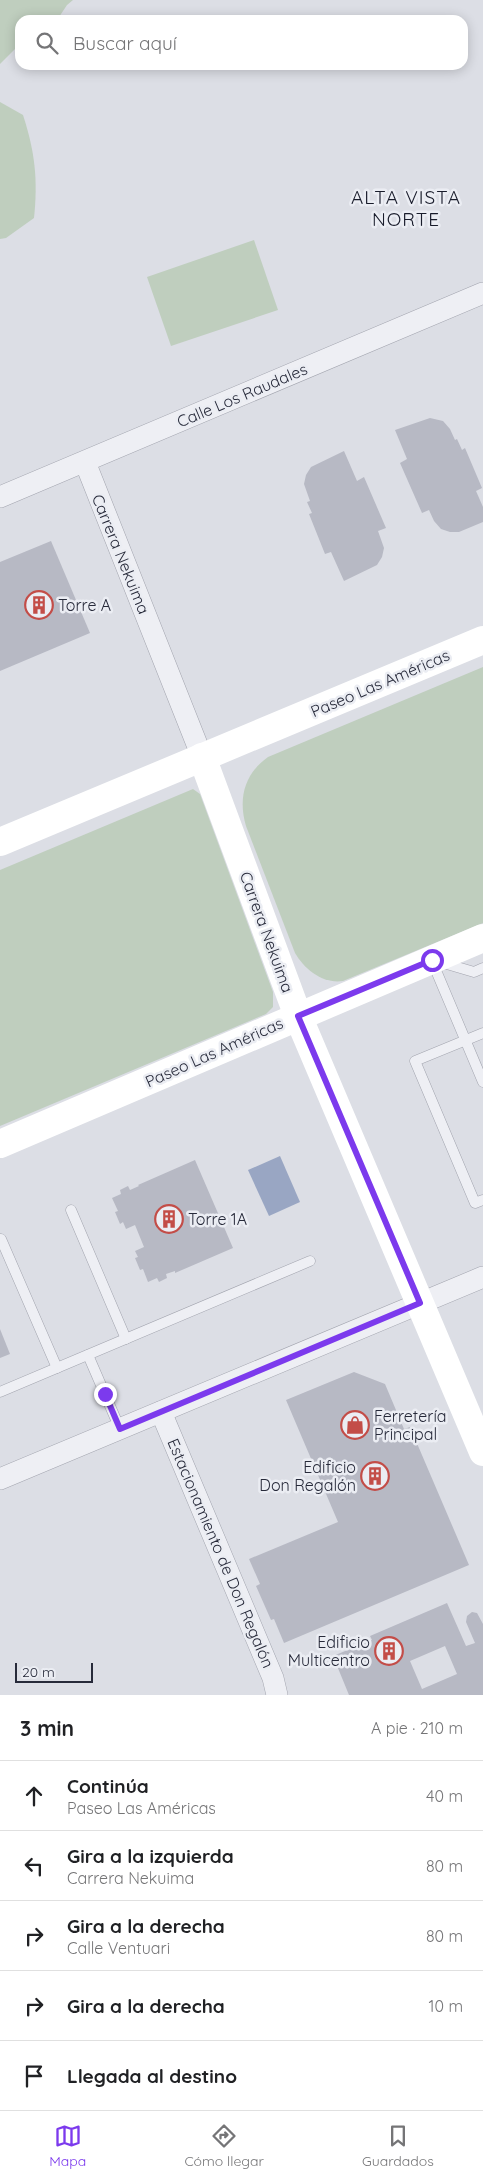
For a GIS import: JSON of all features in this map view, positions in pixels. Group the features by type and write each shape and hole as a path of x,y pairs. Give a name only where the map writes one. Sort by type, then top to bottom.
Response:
{"main road":[{"name":"Paseo Las Américas","path":"0,842 483,640"},
{"name":"Carrera Nekuima","path":"202,757 298,1016 483,1452"},
{"name":"Paseo Las Américas","path":"0,1144 483,938"}],"street":[{"name":"Calle Los Raudales","path":"0,497 483,293"},
{"name":"Carrera Nekuima","path":"85,462 202,757"},
{"path":"0,1479 483,1277"},
{"name":"Estacionamiento de Don Regalón","path":"161,1412 274,1678 276,1695"}],"lane":[{"path":"432,960 474,972 483,968"},
{"path":"432,960 483,1082"},
{"path":"483,1033 415,1061 475,1204 483,1200"},
{"path":"70,1210 126,1339"},
{"path":"1,1239 57,1368"},
{"path":"0,1392 310,1261"},
{"path":"88,1355 120,1429"}],"green space":[{"path":"0,0 73,0 60,15 15,15 15,49 0,64"},
{"path":"0,102 23,115 33,154 36,191 34,218 6,238 0,239"},
{"path":"254,240 278,310 171,346 147,277"},
{"path":"483,667 483,923 343,981 322,978 309,970 295,953 246,826 243,797 248,779 253,771 268,757"},
{"path":"193,789 200,794 273,992 273,1007 266,1014 0,1126 0,870"}],"water":[{"path":"280,1156 300,1202 269,1216 248,1170"}],"building":[{"path":"430,418 443,421 450,429 455,440 457,439 462,450 465,448 482,488 476,491 483,507 483,522 459,532 441,529 434,521 429,510 422,513 400,463 407,459 395,430"},
{"path":"344,451 357,481 364,477 386,528 378,531 384,548 382,557 377,565 344,581 331,552 325,554 309,514 312,513 307,502 310,501 304,484 306,475 311,467"},
{"name":"Torre A","path":"51,541 90,633 0,671 0,562"},
{"name":"Torre 1A","path":"195,1160 233,1248 175,1273 175,1271 166,1274 167,1278 159,1282 157,1278 148,1282 143,1269 140,1270 135,1258 138,1257 135,1251 144,1247 135,1225 126,1229 123,1222 120,1224 115,1212 118,1211 112,1198 121,1194 120,1190 128,1186 130,1190"},
{"path":"0,1329 10,1354 0,1358"},
{"name":"Edificio Don Regalón","path":"354,1372 385,1384 404,1429 410,1427 469,1565 284,1643 274,1619 271,1620 256,1586 260,1584 249,1559 338,1522 286,1400"},
{"name":"Edificio Multicentro","path":"447,1603 466,1646 475,1643 466,1622 467,1616 472,1612 477,1613 483,1624 483,1695 349,1695 333,1656 372,1640 370,1636","holes":["445,1646 457,1674 422,1689 410,1661"]}],"place":[{"name":"Torre A","path":"39,605"},
{"name":"Torre 1A","path":"169,1219"},
{"name":"Ferretería Principal","path":"355,1425"},
{"name":"Edificio Don Regalón","path":"375,1476"},
{"name":"Edificio Multicentro","path":"389,1651"}],"district":[{"name":"ALTA VISTA NORTE","path":"406,208"}],"route":[{"path":"105,1394 120,1429 420,1303 298,1016 432,960"}]}
